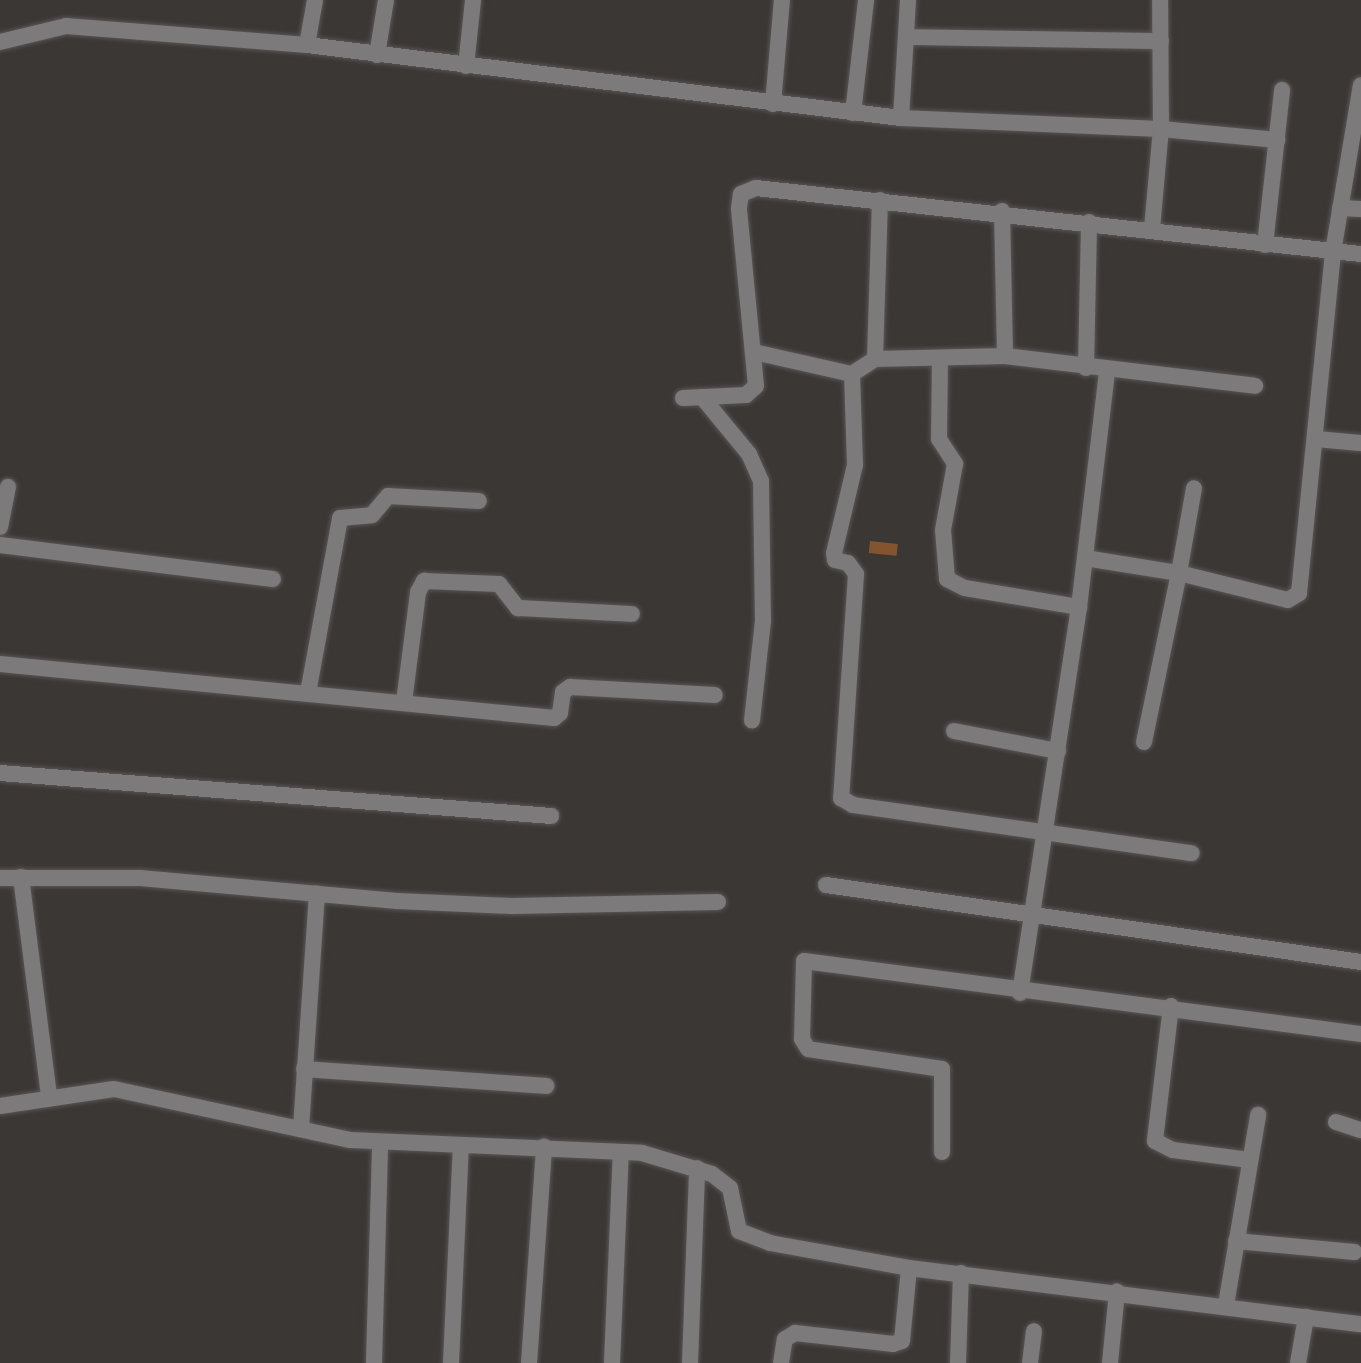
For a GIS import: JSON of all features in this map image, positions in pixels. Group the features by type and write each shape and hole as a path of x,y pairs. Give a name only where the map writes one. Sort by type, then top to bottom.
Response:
{"street":[{"path":"307,45 315,0"},
{"path":"377,55 386,0"},
{"path":"466,66 473,0"},
{"path":"773,104 782,0"},
{"path":"853,113 866,0"},
{"path":"901,118 908,0"},
{"path":"1152,229 1161,129 1160,0"},
{"path":"0,42 66,26 307,45 901,118 1161,129 1277,140"},
{"path":"906,37 1161,41"},
{"path":"1085,558 1179,573 1295,599 1316,439 1333,252 1357,133 1361,85"},
{"path":"1265,245 1282,90"},
{"path":"683,398 753,393 754,352 741,194 756,188 1002,211 1265,245 1361,254"},
{"path":"875,359 880,200"},
{"path":"1340,208 1361,209"},
{"path":"1002,211 1005,356"},
{"path":"1086,368 1089,222"},
{"path":"754,352 852,374 875,359 1005,356 1107,371 1255,386"},
{"path":"940,358 939,439 955,464 943,530 947,579 965,588 1079,607"},
{"path":"1020,993 1079,607 1107,371"},
{"path":"852,374 855,465 834,553 856,574 841,798 853,805 1192,853"},
{"path":"702,397 749,454 761,481 763,621 752,720"},
{"path":"1316,439 1361,443"},
{"path":"0,527 8,487"},
{"path":"1144,742 1194,488"},
{"path":"308,693 340,518 372,515 388,496 479,501"},
{"path":"0,545 273,579"},
{"path":"404,702 418,592 424,581 499,584 518,608 632,614"},
{"path":"0,664 554,718 560,713 563,692 570,687 715,695"},
{"path":"954,731 1058,751"},
{"path":"0,773 551,816"},
{"path":"21,877 49,1096"},
{"path":"0,878 140,878 317,894 511,906 718,902"},
{"path":"826,885 1033,912 1361,962"},
{"path":"301,1128 317,894"},
{"path":"942,1152 942,1069 808,1049 802,1039 801,967 811,959 1020,993 1171,1006 1361,1034"},
{"path":"1171,1006 1155,1141 1173,1150 1249,1160"},
{"path":"304,1069 546,1086"},
{"path":"0,1106 49,1096 141,1092 189,1108 380,1143 642,1153 697,1168 730,1188 739,1231 745,1237 909,1268 1117,1291 1361,1324"},
{"path":"1226,1305 1258,1115"},
{"path":"1336,1122 1361,1130"},
{"path":"374,1363 380,1143"},
{"path":"451,1363 461,1145"},
{"path":"529,1363 544,1147"},
{"path":"612,1363 621,1152"},
{"path":"690,1363 697,1168"},
{"path":"1236,1241 1354,1252"},
{"path":"781,1363 785,1339 795,1333 893,1344 902,1341 909,1268"},
{"path":"958,1363 961,1273"},
{"path":"1110,1363 1117,1291"},
{"path":"1298,1363 1306,1317"},
{"path":"1030,1363 1034,1331"}],"building":[{"path":"870,541 898,544 897,556 869,553"}]}
